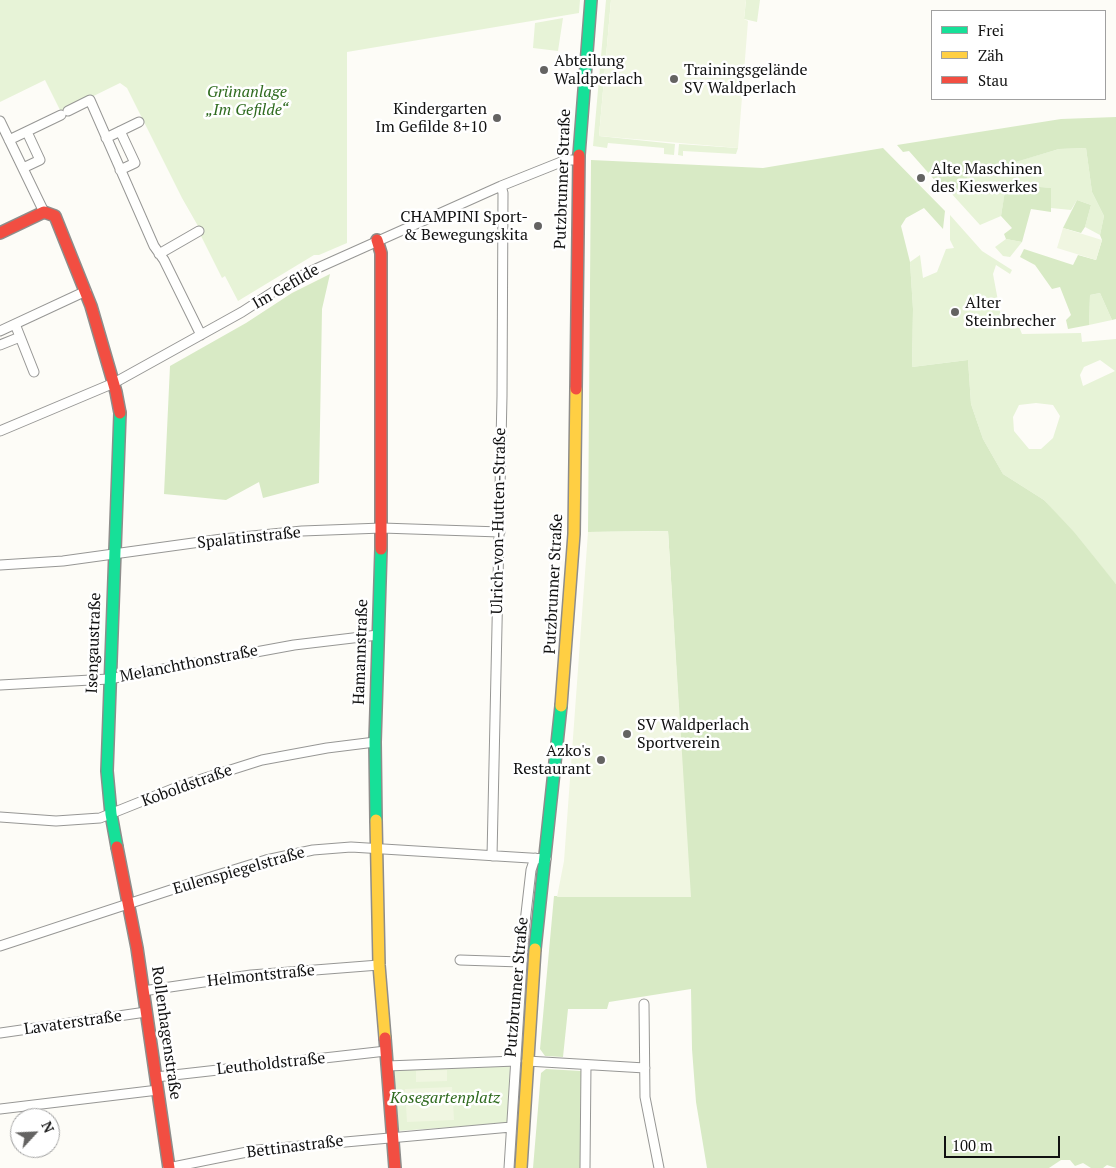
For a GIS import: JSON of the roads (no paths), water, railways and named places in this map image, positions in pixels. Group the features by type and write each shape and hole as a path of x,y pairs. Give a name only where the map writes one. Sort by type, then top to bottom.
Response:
{"street":[{"name":"Putzbrunner Straße","path":"509,1168 512,1127 534,962 540,859 567,648 574,534 579,160 591,0"},
{"path":"9,140 90,100 159,254 201,335"},
{"path":"0,121 44,212 0,234"},
{"path":"106,138 139,122"},
{"path":"120,131 135,163 120,170"},
{"path":"24,168 40,160 27,132"},
{"name":"Im Gefilde","path":"0,432 114,383 201,335 290,281 377,240 566,160 579,160"},
{"name":"Ulrich-von-Hutten-Straße","path":"492,856 500,532 504,193 501,186"},
{"name":"Isengaustraße","path":"44,212 50,214 58,221 86,291 114,383 120,414 107,771 111,814 129,903"},
{"path":"159,254 199,231"},
{"name":"Hamannstraße","path":"377,240 382,253 382,528 375,742 376,848 379,965 387,1066"},
{"path":"0,331 86,291"},
{"path":"15,324 34,372"},
{"path":"0,345 20,337"},
{"name":"Spalatinstraße","path":"0,565 50,563 262,535 382,528 500,532"},
{"name":"Melanchthonstraße","path":"0,685 109,679 286,646 378,635"},
{"name":"Koboldstraße","path":"0,817 56,821 100,818 180,786 262,760 327,748 375,742"},
{"name":"Eulenspiegelstraße","path":"0,946 266,860 304,852 351,847 540,859"},
{"name":"Putzbrunner Straße","path":"521,1168 522,962 526,905 531,870 540,859"},
{"name":"Rollenhagenstraße","path":"129,903 169,1168"},
{"path":"460,960 522,962"},
{"name":"Helmontstraße","path":"143,991 250,975 379,965"},
{"path":"644,1004 645,1097 659,1168"},
{"name":"Lavaterstraße","path":"0,1033 146,1012"},
{"name":"Leutholdstraße","path":"156,1077 386,1051"},
{"path":"395,1168 387,1066 521,1061 644,1068"},
{"path":"585,1168 586,1065"},
{"path":"0,1109 158,1090"},
{"path":"392,1137 512,1127"},
{"name":"Bettinastraße","path":"169,1168 257,1150 392,1137"}],"place":[{"name":"Abteilung Waldperlach","path":"544,70"},
{"name":"Trainingsgelände SV Waldperlach","path":"674,79"},
{"name":"Kindergarten Im Gefilde 8+10","path":"497,118"},
{"name":"Alte Maschinen des Kieswerkes","path":"921,178"},
{"name":"CHAMPINI Sport- & Bewegungskita","path":"538,226"},
{"name":"Alter Steinbrecher","path":"955,312"},
{"name":"SV Waldperlach Sportverein","path":"627,734"},
{"name":"Azko's Restaurant","path":"601,760"}],"park label":[{"name":"Grünanlage „Im Gefilde“","path":"247,101"},
{"name":"Kosegartenplatz","path":"445,1098"}]}
